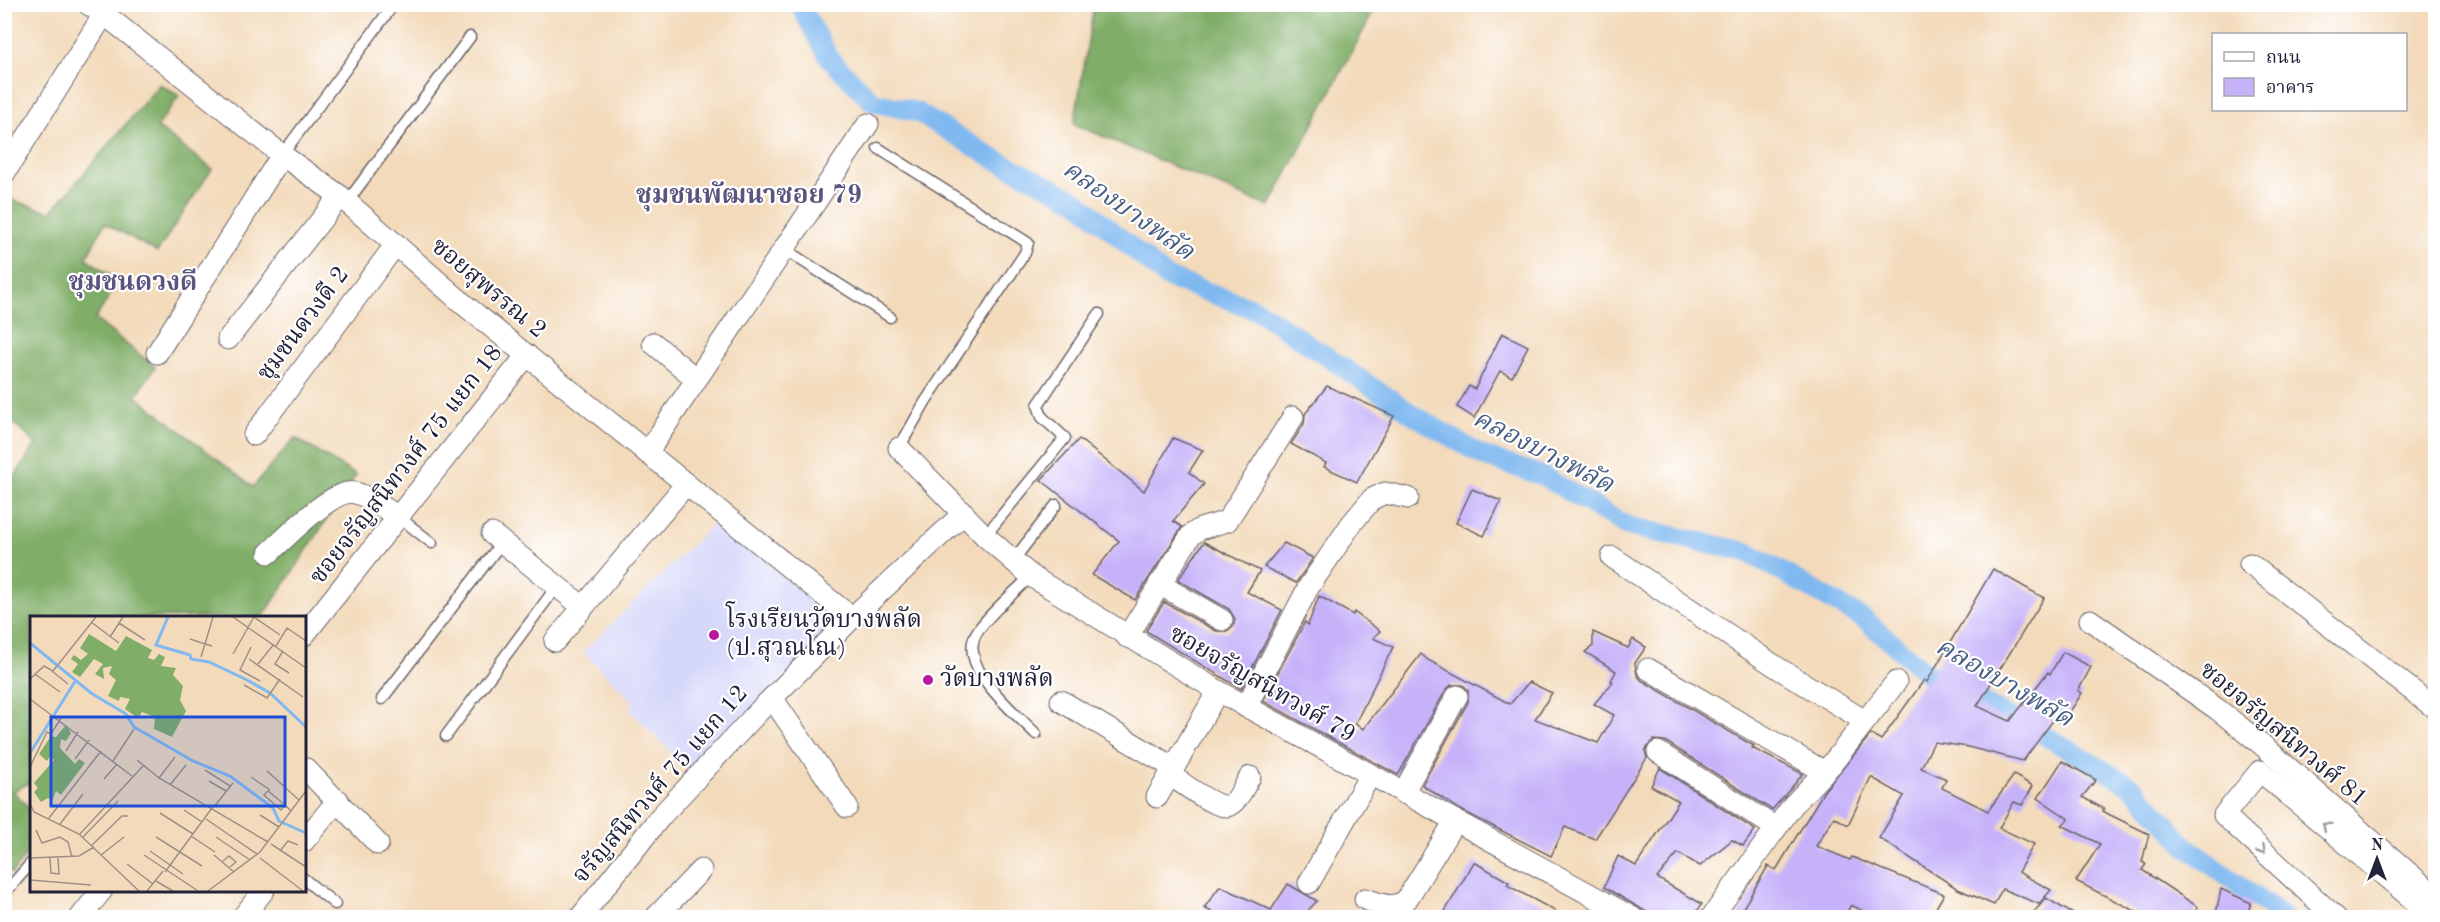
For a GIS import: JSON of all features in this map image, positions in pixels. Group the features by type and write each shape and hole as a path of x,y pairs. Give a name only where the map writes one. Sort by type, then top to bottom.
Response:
{"street":[{"name":"ซอยสุพรรณ 2","path":"96,9 282,155 344,199 467,307 852,618"},
{"path":"4,174 96,9"},
{"path":"647,453 868,124"},
{"path":"157,353 282,155"},
{"path":"228,339 344,199"},
{"name":"ชุมชนดวงดี 2","path":"254,435 396,244"},
{"path":"653,343 696,379"},
{"name":"ซอยจรัญสนิทวงศ์ 75 แยก 18","path":"306,633 400,518 527,355"},
{"path":"1127,637 1191,535 1200,529 1227,521 1293,417"},
{"name":"ซอยจรัญสนิทวงศ์ 79","path":"899,448 985,536 1012,562 1031,576 1127,637 1246,707 1633,918"},
{"path":"555,641 687,484"},
{"path":"269,553 316,512 344,492 355,493 400,518"},
{"path":"1246,707 1308,588 1352,523 1372,499 1385,493 1408,498"},
{"name":"จรัญสนิทวงศ์ 75 แยก 12","path":"580,918 681,793 852,618 964,513"},
{"path":"497,538 583,607"},
{"path":"1612,556 1778,668 1865,721"},
{"path":"2250,564 2436,709"},
{"path":"1159,584 1222,620"},
{"name":"ซอยจรัญสนิทวงศ์ 81","path":"2091,620 2243,729 2436,897"},
{"path":"1648,669 1819,776"},
{"path":"1712,918 1776,828 1819,776 1831,765 1896,682"},
{"path":"1157,797 1218,691"},
{"path":"1403,793 1457,696"},
{"path":"772,698 847,807"},
{"path":"1061,701 1172,771 1217,804 1228,806 1234,802 1250,777"},
{"path":"1658,752 1776,828"},
{"path":"306,769 378,844"},
{"path":"2336,918 2224,815 2260,771 2435,918"},
{"path":"1309,883 1370,775"},
{"path":"306,839 338,800"},
{"path":"1365,899 1389,907 1401,905 1407,899 1455,821"},
{"path":"655,918 701,870"},
{"path":"80,918 101,892"},
{"path":"242,918 263,892"}],"lane":[{"path":"282,155 394,4"},
{"path":"344,199 470,37"},
{"path":"878,148 1028,243 1025,253 925,402 899,448"},
{"path":"784,249 890,317"},
{"path":"985,536 1065,438 1042,417 1038,405 1099,314"},
{"path":"1012,562 1056,505"},
{"path":"400,518 432,543"},
{"path":"382,699 497,538"},
{"path":"1031,576 977,631 972,645 973,662 985,682 1036,734"},
{"path":"446,736 557,586"},
{"path":"4,894 30,864"},
{"path":"306,881 335,904"}],"shaded area":[{"name":"โรงเรียนวัดบางพลัด (ป.สุวณโณ)","path":"720,517 844,619 690,771 629,710 634,703 583,652"}],"green space":[{"path":"1094,4 1377,5 1269,207 1074,124"},
{"path":"160,84 179,96 157,127 212,169 157,252 105,223 86,258 119,281 95,319 155,367 136,396 253,487 295,438 356,475 264,616 30,616 30,782 13,791 30,809 30,849 12,874 4,866 5,491 36,444 5,415 5,198 51,212"}],"building":[{"path":"1502,333 1528,346 1512,377 1500,371 1474,418 1457,407 1469,386 1475,389"},
{"path":"1327,386 1394,416 1357,482 1324,467 1326,463 1291,444 1304,424 1305,414"},
{"path":"1173,438 1203,450 1189,472 1204,484 1173,521 1182,527 1135,600 1092,575 1119,541 1041,480 1079,439 1144,491"},
{"path":"1472,489 1501,501 1484,536 1456,523"},
{"path":"1204,542 1260,571 1247,592 1282,610 1241,689 1146,631 1164,602 1216,631 1228,631 1233,627 1235,619 1229,609 1178,580"},
{"path":"1284,543 1313,558 1296,583 1264,567"},
{"path":"1993,569 2044,598 1977,706 2010,721 2048,672 2050,674 2063,652 2091,667 2078,691 2082,693 2062,724 2054,719 2023,761 1968,747 1934,742 1921,768 1946,779 1942,788 1988,811 2014,775 2033,786 2022,805 2014,802 1999,828 2034,844 2018,872 2051,890 2039,904 2002,889 1994,905 1958,889 1879,838 1904,796 1871,777 1848,825 1834,817 1816,846 1850,860 1852,857 1944,894 1930,918 1877,918 1851,905 1843,918 1737,918 1768,866 1776,870 1824,791 1871,734 1881,740 1924,680 1927,682"},
{"path":"1319,596 1353,615 1354,612 1380,631 1373,638 1393,647 1355,724 1363,729 1421,654 1428,660 1510,704 1529,682 1552,693 1535,719 1598,743 1614,715 1594,704 1613,682 1611,681 1616,671 1585,652 1593,646 1593,632 1628,648 1633,639 1646,647 1635,663 1637,675 1641,680 1754,746 1752,748 1803,774 1772,810 1665,741 1653,740 1645,751 1647,758 1595,839 1565,827 1551,856 1459,809 1422,785 1468,702 1468,690 1463,685 1451,685 1446,690 1398,775 1263,701 1305,622 1308,625"},
{"path":"2062,761 2096,780 2082,797 2104,809 2102,811 2149,834 2142,862 2146,864 2142,870 2198,907 2191,918 2129,918 2135,911 2076,881 2100,844 2062,825 2069,819 2038,798"},
{"path":"1660,768 1755,830 1743,846 1732,840 1700,866 1678,853 1657,878 1702,904 1693,918 1657,918 1604,887 1618,856 1636,866 1679,801 1651,786"},
{"path":"1474,862 1509,882 1507,885 1568,918 1441,918"},
{"path":"1288,884 1317,901 1301,918 1224,918 1204,908 1220,886 1271,910"},
{"path":"2221,889 2251,903 2246,918 2215,918"},
{"path":"2046,898 2080,918 2029,918"}],"waterway":[{"name":"คลองบางพลัด","path":"799,4 830,59 873,102 917,112 993,158 1077,201 1166,277 1257,310 1417,417 1483,456 1543,476 1627,526 1747,552 1864,619 1930,676 2037,731 2134,788 2187,847 2284,918"}],"place":[{"name":"โรงเรียนวัดบางพลัด (ป.สุวณโณ)","path":"714,635"},
{"name":"วัดบางพลัด","path":"928,680"}],"district":[{"name":"ชุมชนพัฒนาซอย 79","path":"749,196"},
{"name":"ชุมชนดวงดี","path":"133,283"}]}
